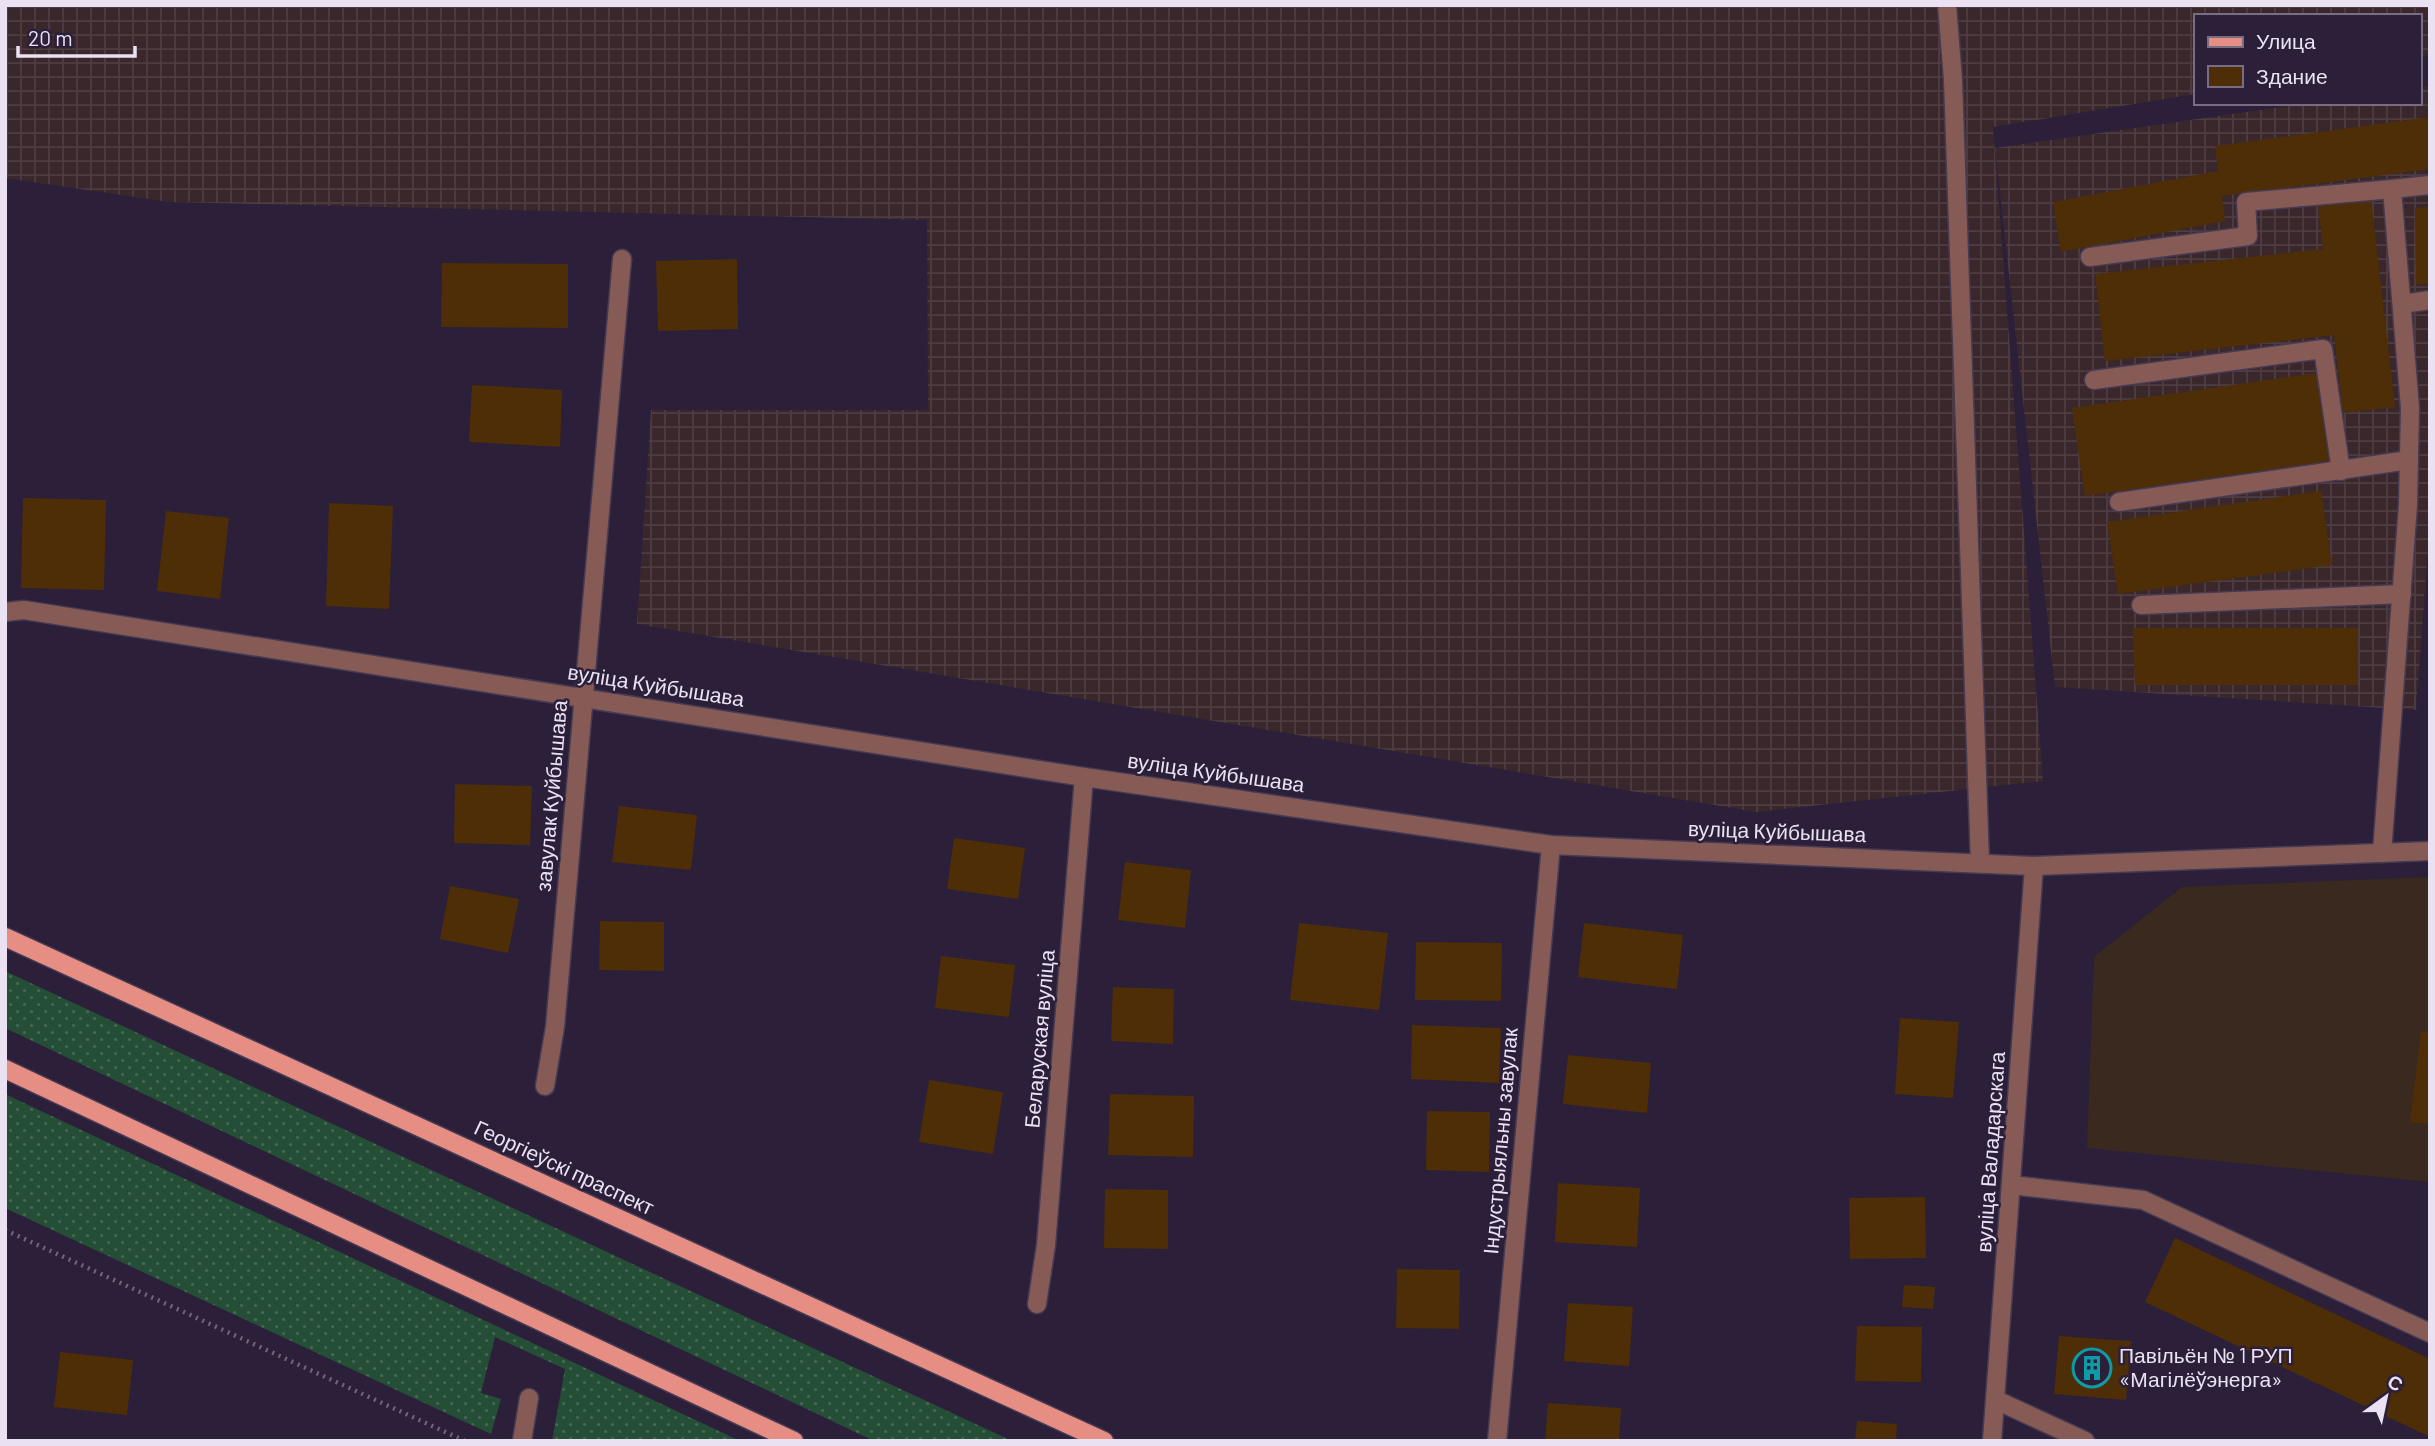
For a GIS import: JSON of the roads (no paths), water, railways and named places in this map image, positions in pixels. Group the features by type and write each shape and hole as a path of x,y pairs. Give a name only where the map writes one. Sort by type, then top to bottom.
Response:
{"main road":[{"name":"Георгіеўскі праспект","path":"5,937 1104,1441"},
{"path":"5,1069 794,1441"}],"street":[{"path":"1947,5 1953,79 1980,863"},
{"path":"2090,257 2248,236 2246,202 2430,185"},
{"path":"2382,853 2402,594 2410,408 2392,189"},
{"name":"завулак Куйбышава","path":"545,1086 555,1027 622,259"},
{"path":"2402,304 2430,300"},
{"path":"2094,380 2323,349 2341,471"},
{"path":"2119,502 2409,460"},
{"path":"2141,605 2402,594"},
{"name":"вуліца Куйбышава","path":"5,612 24,610 1084,777 1551,845 2034,866 2430,851"},
{"name":"Беларуская вуліца","path":"1037,1304 1046,1245 1084,777"},
{"name":"Індустрыяльны завулак","path":"1497,1441 1551,845"},
{"name":"вуліца Валадарскага","path":"1992,1441 2034,866"},
{"path":"2011,1185 2143,1200 2430,1333"},
{"path":"522,1441 529,1398"},
{"path":"1996,1400 2085,1441"}],"place":[{"name":"Павільён № 1 РУП «Магілёўэнерга»","path":"2092,1368"}]}
